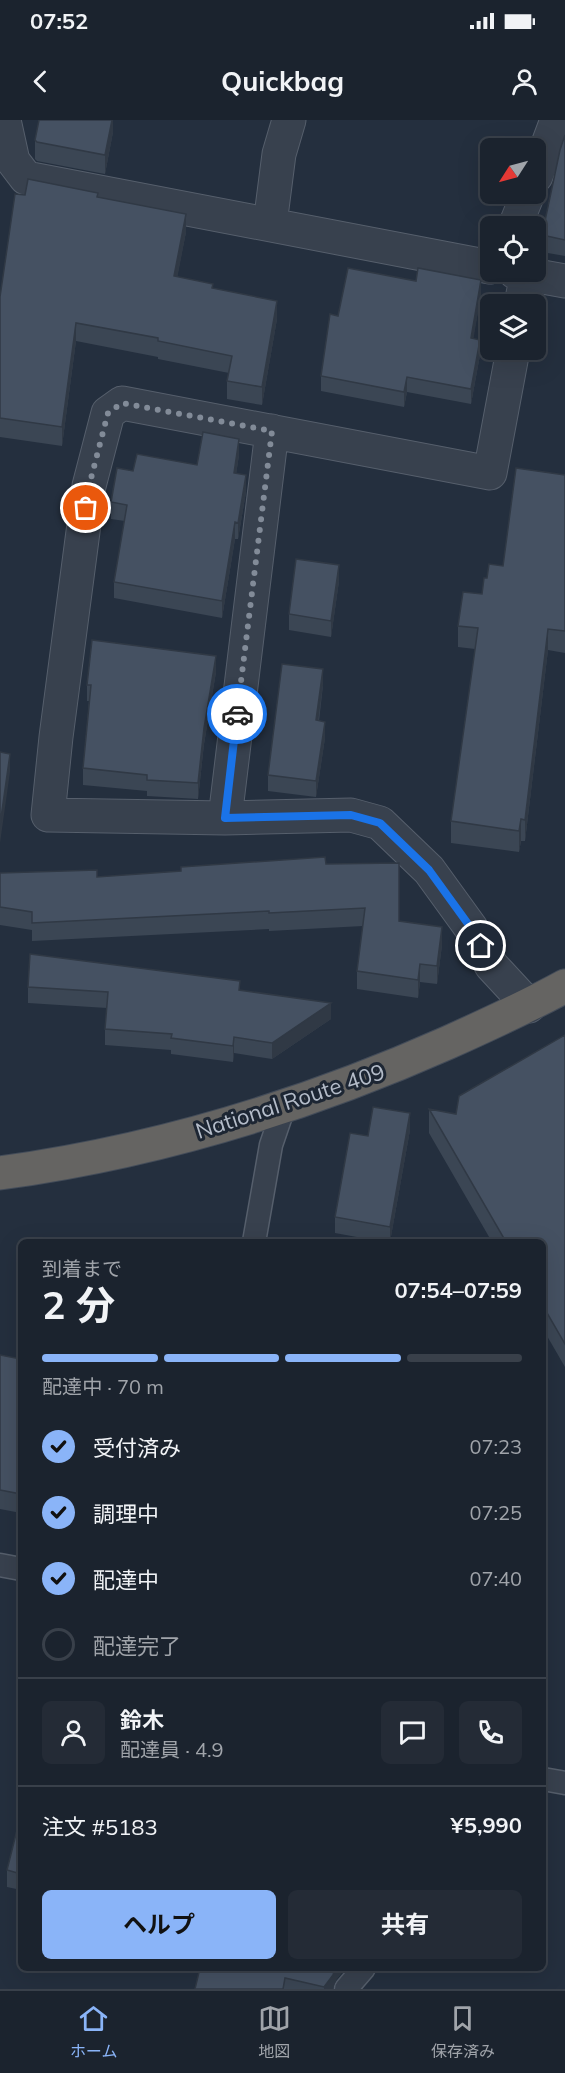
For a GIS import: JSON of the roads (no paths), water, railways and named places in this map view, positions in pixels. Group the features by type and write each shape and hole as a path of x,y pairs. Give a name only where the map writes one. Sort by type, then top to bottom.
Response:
{"highway":[{"name":"National Route 409","path":"0,1173 58,1165 160,1142 284,1107 384,1071 529,1006 565,986"}],"street":[{"path":"4,120 13,161 26,178 480,265"},
{"path":"270,224 279,154 290,120"},
{"path":"546,149 557,120"},
{"path":"521,283 565,281"},
{"path":"511,360 490,473 122,403 108,413 89,486 48,815 225,818 351,815 380,823 429,870 471,928 491,965 529,1006"},
{"path":"225,818 272,431"}],"lane":[{"path":"255,1239 271,1145 284,1107"},
{"path":"0,1565 18,1568"},
{"path":"546,1780 565,1783"},
{"path":"346,1989 361,1971"}]}
